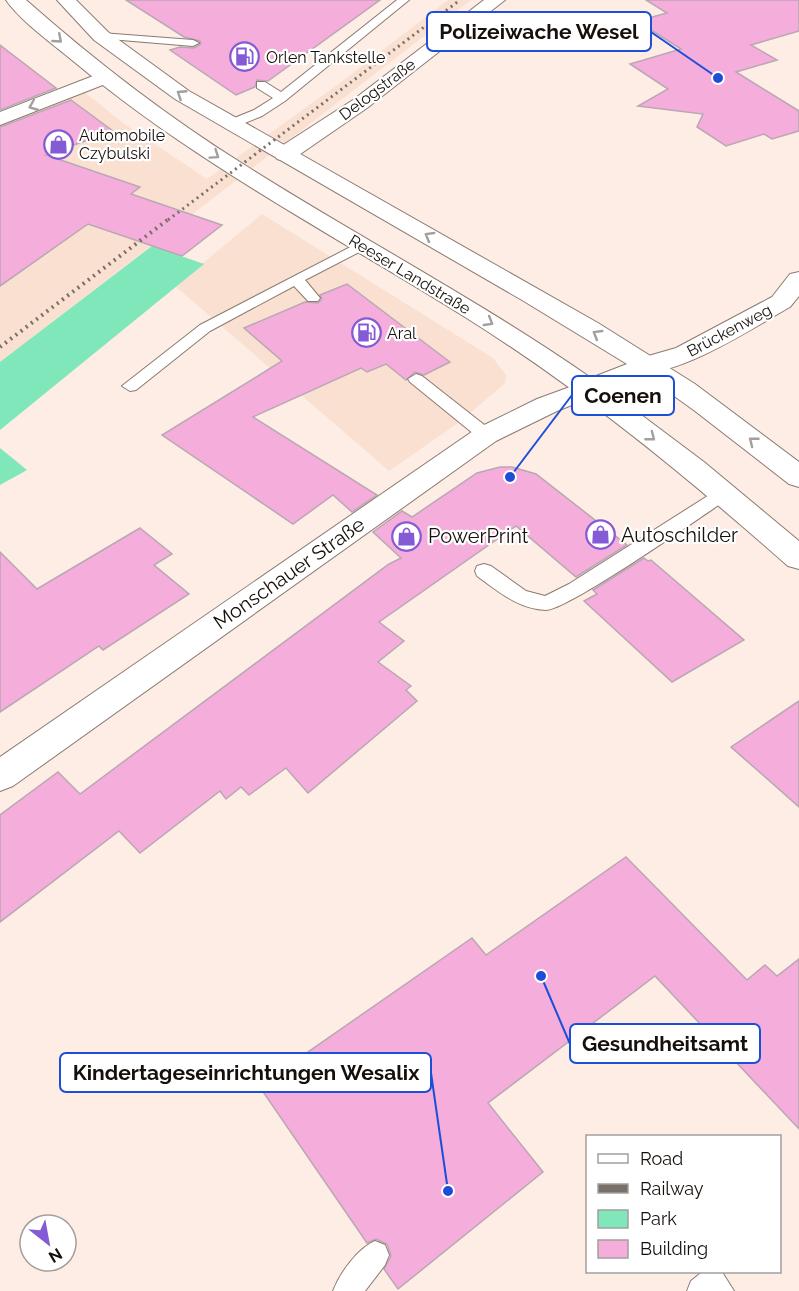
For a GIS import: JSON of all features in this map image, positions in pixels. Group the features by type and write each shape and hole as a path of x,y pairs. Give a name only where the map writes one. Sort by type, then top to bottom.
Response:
{"main road":[{"name":"Reeser Landstraße","path":"15,0 69,48 183,134 249,178 507,333 589,388 723,494 799,558"},
{"path":"66,0 101,36 173,88 231,124 551,306 647,365 719,415 799,477"},
{"name":"Delogstraße","path":"249,178 360,104 496,0"},
{"path":"0,119 106,77"},
{"name":"Brückenweg","path":"589,388 647,365 685,354 781,302 799,279"},
{"name":"Monschauer Straße","path":"0,776 486,435 547,405 589,388"}],"lane":[{"path":"231,124 258,113 281,98 404,0"},
{"path":"101,36 193,43"},
{"path":"261,85 281,98"},
{"path":"130,386 205,328 362,245"},
{"path":"296,279 313,298"},
{"path":"416,379 486,435"},
{"path":"483,571 520,597 548,603 576,589 723,494"},
{"path":"347,1291 375,1255"},
{"path":"701,1291 712,1281 720,1291"}],"shaded area":[{"path":"448,0 471,0 0,362 0,124 82,90 123,123 207,179 340,83"},
{"path":"262,214 493,358 506,375 505,383 461,421 389,471 175,286"}],"green space":[{"path":"152,246 204,264 0,430 0,362"},
{"path":"0,448 27,470 0,485"}],"building":[{"path":"126,0 380,0 268,81 257,80 255,87 236,95 170,50 180,47 194,48 201,44 200,41 184,37"},
{"path":"646,0 799,0 799,31 751,45 777,60 736,72 799,111 799,131 772,139 764,134 726,146 697,127 703,114 638,106 668,89 630,64 681,49 637,21 667,13"},
{"path":"0,45 56,88 0,110"},
{"path":"71,100 113,131 46,155 140,187 131,194 222,225 182,256 88,224 0,286 0,127"},
{"path":"347,284 450,362 424,375 415,372 406,380 386,364 367,372 361,368 253,417 377,495 352,512 333,495 293,524 162,435 282,361 244,328 305,302 318,303 322,299 320,295"},
{"path":"500,467 512,467 536,474 627,545 576,577 516,526 379,622 404,641 378,662 411,686 406,690 417,701 308,793 286,768 249,795 241,787 226,799 220,791 140,853 119,831 0,922 0,815 58,772 80,794 389,564 401,558 373,532 402,511 412,517 477,473"},
{"path":"140,528 172,554 154,565 189,594 103,650 99,646 0,712 0,552 37,589"},
{"path":"644,558 651,560 744,640 672,682 584,601 597,594 593,590"},
{"path":"799,701 799,807 731,747"},
{"path":"626,857 747,980 765,965 777,976 799,959 799,1129 655,976 488,1103 543,1172 398,1289 384,1269 391,1256 387,1244 376,1239 367,1243 259,1086 472,938 486,955"}],"railway":[{"path":"168,220 460,0"},
{"path":"0,347 170,218"}],"place":[{"name":"Orlen Tankstelle","path":"245,57"},
{"name":"Polizeiwache Wesel","path":"718,78"},
{"name":"Automobile Czybulski","path":"58,144"},
{"name":"Aral","path":"366,333"},
{"name":"Coenen","path":"510,477"},
{"name":"Autoschilder","path":"600,535"},
{"name":"PowerPrint","path":"407,536"},
{"name":"Gesundheitsamt","path":"541,976"},
{"name":"Kindertageseinrichtungen Wesalix","path":"448,1191"}]}
